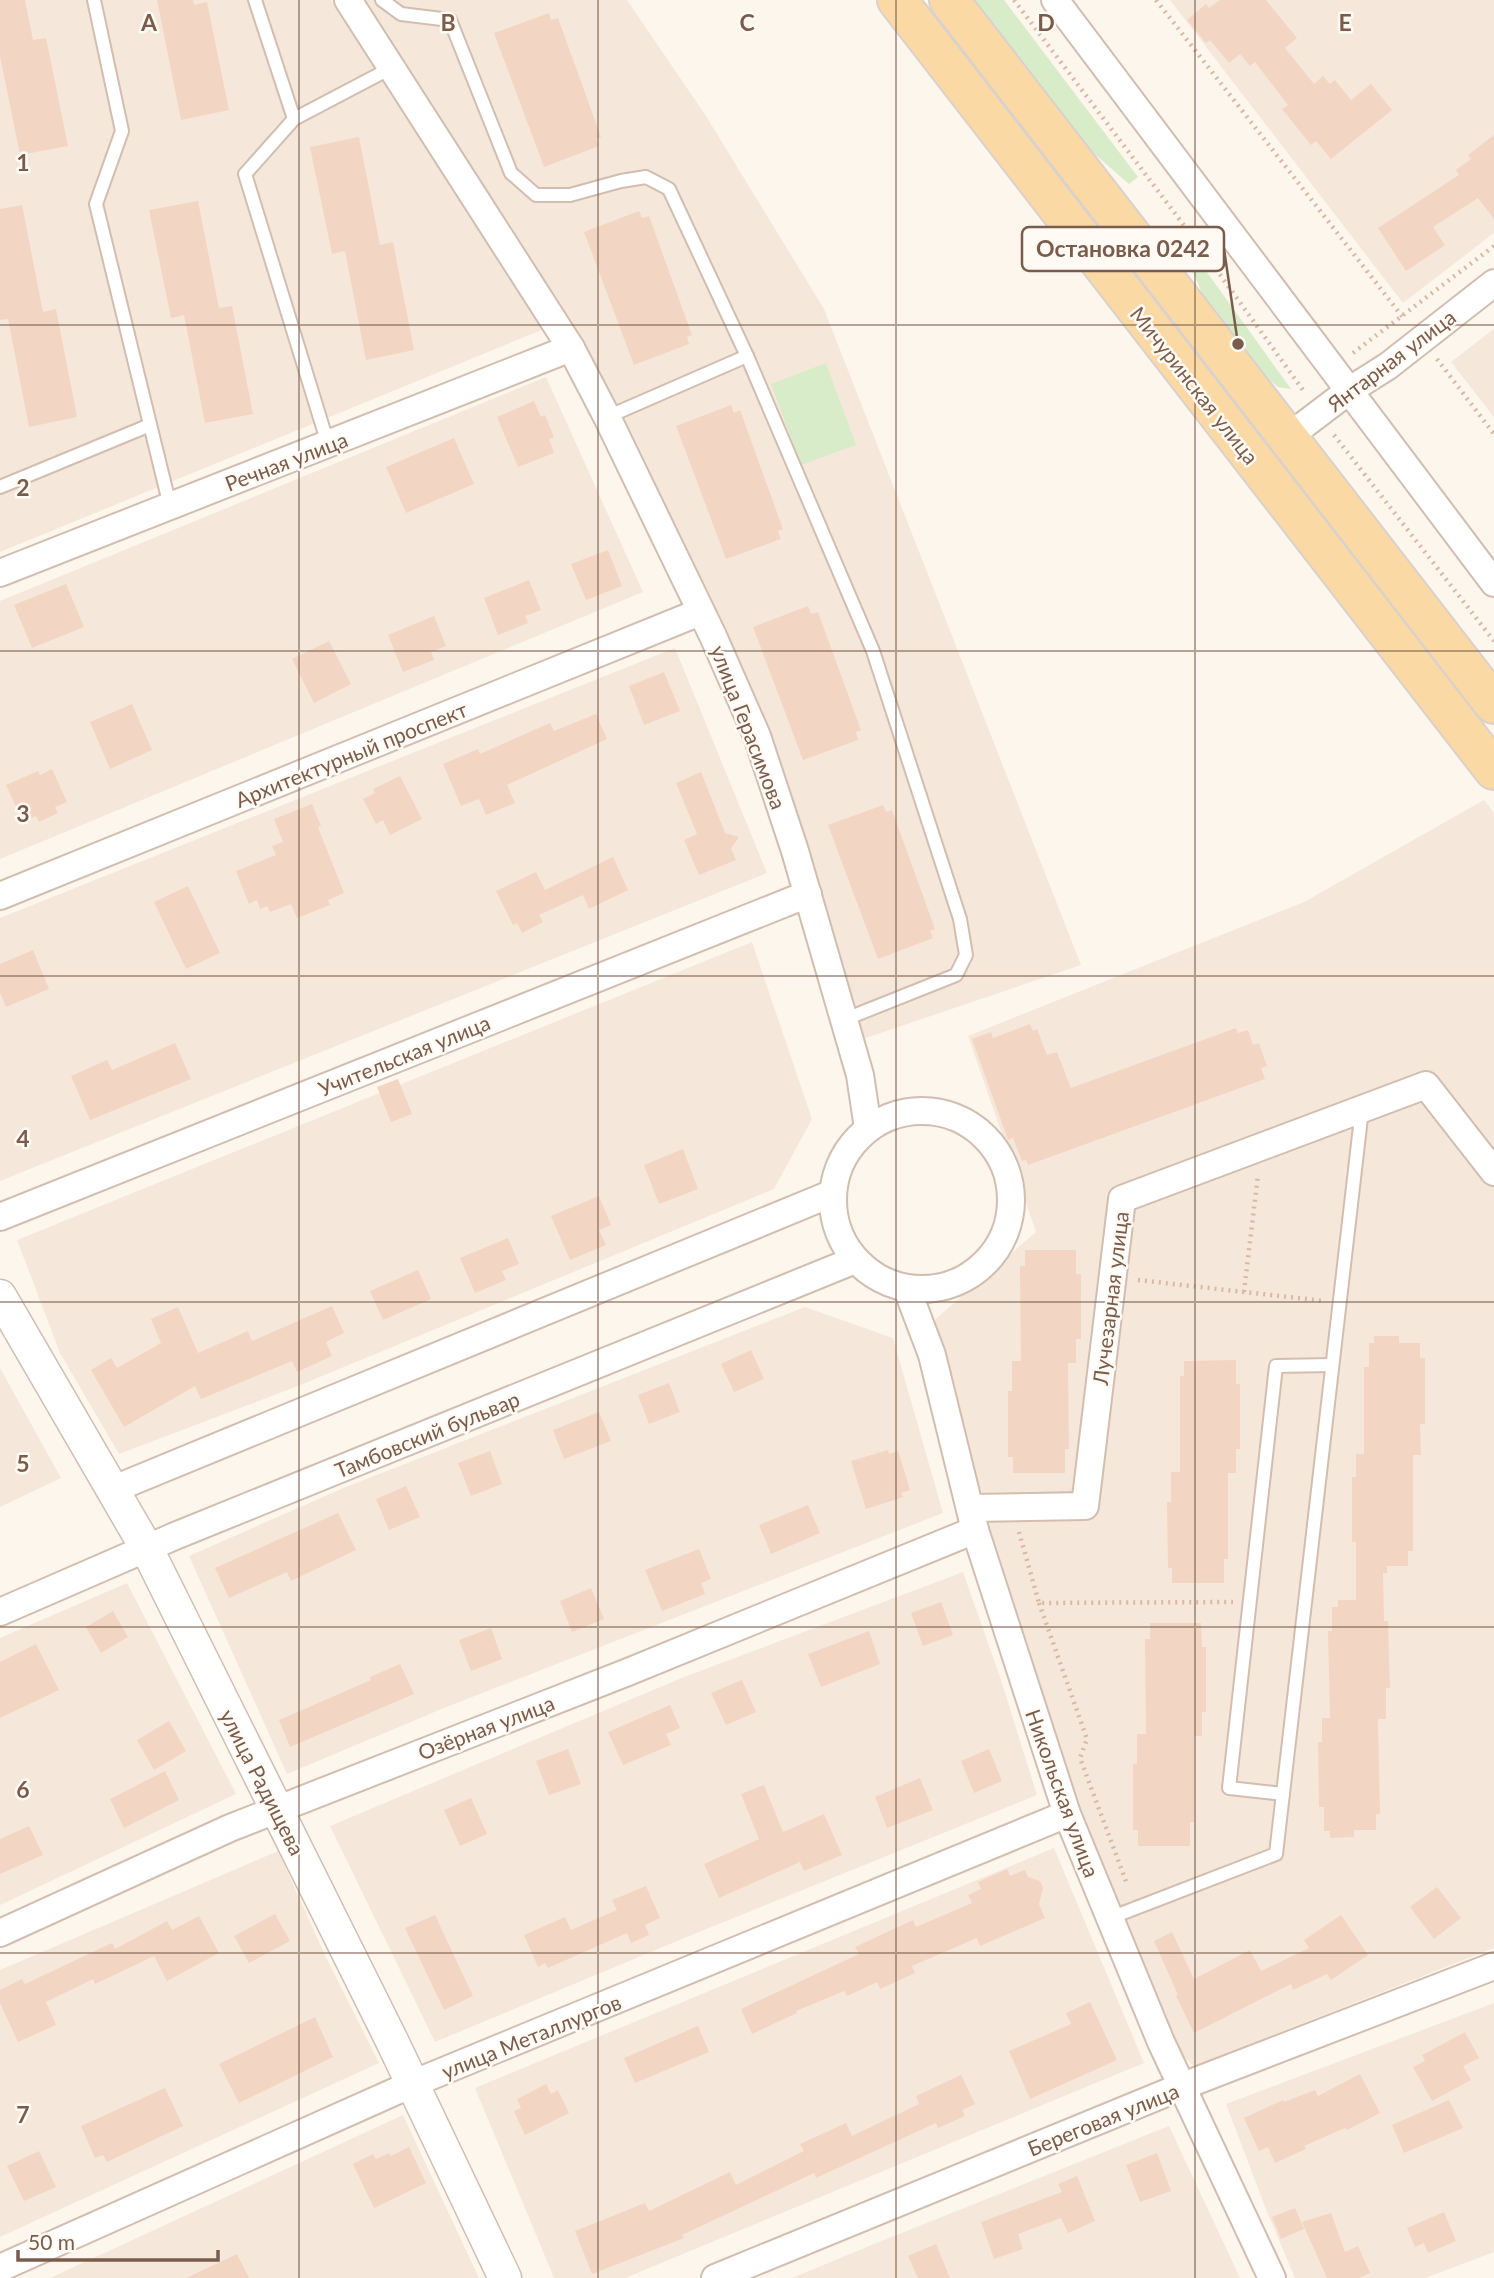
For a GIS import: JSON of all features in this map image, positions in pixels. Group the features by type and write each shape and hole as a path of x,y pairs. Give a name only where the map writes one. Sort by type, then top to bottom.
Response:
{"main road":[{"name":"Мичуринская улица","path":"897,0 1494,770"},
{"name":"Мичуринская улица","path":"949,0 1494,704"}],"street":[{"name":"улица Герасимова","path":"348,0 571,348 700,612 757,736 808,894 860,1075 868,1128"},
{"path":"1055,0 1494,583"},
{"name":"Янтарная улица","path":"1288,437 1350,390 1388,366 1494,283"},
{"name":"Речная улица","path":"0,573 571,348"},
{"name":"Архитектурный проспект","path":"0,896 700,612"},
{"name":"Учительская улица","path":"0,1217 808,894"},
{"name":"Лучезарная улица","path":"973,1519 1012,1507 1085,1506 1122,1199 1426,1085 1494,1172"},
{"path":"924,1110 953,1115 985,1137 998,1152 1010,1179 1012,1208 1004,1237 988,1261 964,1279 937,1289 907,1289 878,1278 855,1260 839,1235 832,1206 833,1194 835,1176 847,1149 868,1128 887,1116 924,1110"},
{"path":"114,1489 833,1194"},
{"name":"Тамбовский бульвар","path":"0,1612 147,1549 855,1260"},
{"name":"Никольская улица","path":"907,1289 932,1355 973,1519 1067,1814 1161,2042 1272,2278"},
{"name":"улица Радищева","path":"0,1296 147,1549 275,1810 303,1860 505,2278"},
{"name":"Озёрная улица","path":"0,1933 275,1810 628,1672 973,1519"},
{"name":"улица Металлургов","path":"0,2268 412,2084 1067,1814"},
{"name":"Береговая улица","path":"715,2278 1183,2087 1494,1966"}],"lane":[{"path":"94,0 122,131 96,204 170,506"},
{"path":"256,0 294,119"},
{"path":"382,0 401,14 450,20 511,173 536,195 570,195 646,177 669,189 747,356 873,651 960,919 966,955 956,975 843,1020"},
{"path":"328,444 245,174 294,119 391,68"},
{"path":"607,417 747,356"},
{"path":"0,486 150,425"},
{"path":"1110,1918 1276,1854 1362,1109"},
{"path":"1283,1794 1229,1788 1276,1366 1332,1365"}],"path":[{"path":"1014,0 1190,233 1319,414 1494,641"},
{"path":"1156,0 1494,433"},
{"path":"1333,369 1494,246"},
{"path":"1244,1292 1261,1147"},
{"path":"1112,1277 1340,1303"},
{"path":"1012,1507 1039,1602 1087,1739 1080,1758 1136,1908"},
{"path":"1039,1602 1250,1602"}],"shaded area":[{"path":"0,0 331,0 549,327 0,552"},
{"path":"360,0 627,0 706,116 824,309 1081,965 863,1039 801,825 605,385"},
{"path":"1170,0 1494,0 1494,233 1403,303"},
{"path":"1494,329 1494,417 1451,362"},
{"path":"546,377 643,592 0,859 0,601"},
{"path":"675,648 767,873 0,1181 0,918"},
{"path":"1484,800 1494,813 1494,1948 1194,2066 1186,2059 1159,2013 1081,1829 988,1542 931,1323 1036,1232 968,1036 1304,902"},
{"path":"752,942 812,1119 774,1189 298,1386 119,1454 60,1353 17,1240"},
{"path":"805,1307 893,1338 943,1513 444,1708 287,1774 189,1556 341,1489"},
{"path":"0,1368 61,1478 0,1507"},
{"path":"963,1572 1037,1795 435,2042 330,1826 684,1677"},
{"path":"127,1583 236,1794 0,1905 0,1638"},
{"path":"1054,1848 1144,2063 625,2278 554,2278 475,2088"},
{"path":"278,1851 325,1955 379,2063 0,2237 0,1970"},
{"path":"1494,2003 1494,2252 1425,2278 1295,2278 1226,2104"},
{"path":"403,2115 479,2278 50,2278"},
{"path":"1169,2126 1240,2278 792,2278 874,2244"}],"green space":[{"path":"969,0 1004,0 1138,177 1129,184 1082,143"},
{"path":"1188,246 1291,389 1278,387 1256,369 1205,301 1195,276 1179,252"},
{"path":"826,363 856,445 801,465 771,384"}],"building":[{"path":"0,0 25,0 33,40 46,38 68,146 20,155 0,56"},
{"path":"157,0 193,0 194,5 207,2 229,110 181,120"},
{"path":"1220,0 1266,0 1297,38 1285,48 1314,84 1323,76 1330,84 1335,80 1351,100 1371,84 1392,110 1331,159 1316,141 1311,145 1282,109 1288,105 1255,62 1250,66 1240,54 1229,63 1210,40 1206,43 1187,20 1206,4 1209,8"},
{"path":"549,13 551,20 558,18 601,137 596,139 599,146 544,167 494,33"},
{"path":"1494,135 1494,219 1478,198 1433,227 1445,245 1406,271 1378,228 1459,175 1456,170 1471,159 1468,155"},
{"path":"359,137 380,245 393,242 414,350 366,360 345,251 332,254 310,147"},
{"path":"198,201 219,308 232,306 253,414 205,423 184,315 171,318 149,210"},
{"path":"22,205 43,312 56,309 77,417 29,427 8,319 0,320 0,209"},
{"path":"639,211 642,218 649,216 692,335 687,337 689,344 634,365 584,232"},
{"path":"534,401 541,417 545,415 554,437 549,439 554,453 518,467 497,417"},
{"path":"731,405 734,413 740,410 783,529 778,531 781,539 726,559 676,426"},
{"path":"454,438 474,484 406,513 386,467"},
{"path":"608,550 622,586 586,600 571,564"},
{"path":"529,580 541,610 525,616 528,623 498,635 484,598"},
{"path":"66,584 84,627 32,648 14,605"},
{"path":"808,606 811,614 818,612 861,730 856,732 858,740 803,760 753,627"},
{"path":"434,616 446,646 431,652 434,660 403,672 388,635"},
{"path":"329,641 351,684 314,703 292,659"},
{"path":"664,672 680,711 644,725 629,686"},
{"path":"132,704 152,750 110,769 90,722"},
{"path":"596,714 607,739 507,785 515,803 486,815 479,799 461,806 443,764 478,749 480,754 550,723 554,731"},
{"path":"52,769 67,802 55,807 58,813 39,822 36,816 23,822 6,785 38,771 40,775"},
{"path":"701,772 725,833 739,837 731,848 736,860 699,875 684,840 697,834 676,783"},
{"path":"400,776 422,819 390,835 383,820 376,824 363,799 375,793 373,789"},
{"path":"312,804 321,826 318,827 344,893 328,900 330,905 297,918 291,904 270,912 267,906 260,909 257,900 249,904 236,871 276,855 272,846 283,842 274,819"},
{"path":"883,805 886,812 892,810 935,929 930,931 933,938 878,959 828,825"},
{"path":"613,857 628,890 589,909 583,895 539,915 543,922 522,933 517,923 513,925 496,891 536,872 545,890"},
{"path":"188,886 220,953 186,969 154,902"},
{"path":"33,950 49,989 6,1007 0,993 0,964"},
{"path":"1030,1024 1033,1031 1037,1029 1047,1055 1057,1052 1071,1088 1236,1028 1238,1033 1248,1030 1253,1045 1259,1043 1267,1066 1261,1068 1265,1079 1028,1165 1026,1160 1022,1161 1013,1138 1008,1140 972,1039 991,1032 993,1038"},
{"path":"175,1043 191,1079 90,1120 71,1076 107,1060 112,1070"},
{"path":"398,1079 412,1114 391,1122 377,1087"},
{"path":"683,1149 698,1189 659,1204 644,1165"},
{"path":"599,1196 611,1225 599,1230 606,1245 570,1260 551,1216"},
{"path":"508,1238 519,1264 502,1271 506,1280 475,1293 460,1258"},
{"path":"1025,1250 1076,1250 1076,1274 1081,1274 1081,1339 1076,1339 1076,1363 1068,1363 1069,1449 1065,1449 1065,1473 1013,1473 1013,1457 1008,1457 1008,1391 1012,1391 1012,1361 1021,1361 1020,1266 1025,1266"},
{"path":"418,1270 431,1299 383,1320 370,1291"},
{"path":"332,1306 344,1333 326,1342 332,1356 297,1372 292,1361 201,1399 195,1386 124,1427 91,1370 111,1358 117,1368 161,1343 151,1319 178,1307 198,1353 248,1331 252,1341"},
{"path":"1374,1336 1399,1336 1399,1343 1420,1343 1420,1358 1425,1358 1425,1424 1420,1424 1421,1455 1413,1455 1413,1551 1408,1551 1408,1566 1387,1566 1387,1573 1383,1573 1390,1688 1386,1688 1386,1719 1378,1719 1380,1814 1376,1814 1376,1830 1354,1830 1354,1837 1330,1838 1330,1831 1324,1831 1324,1807 1319,1807 1318,1742 1322,1742 1322,1718 1330,1718 1328,1631 1332,1631 1332,1607 1338,1607 1338,1600 1356,1600 1356,1542 1352,1542 1352,1477 1356,1477 1356,1454 1364,1454 1364,1367 1369,1367 1369,1343 1374,1343"},
{"path":"751,1350 764,1379 734,1392 721,1364"},
{"path":"1236,1360 1236,1384 1240,1384 1240,1449 1236,1449 1236,1473 1228,1473 1228,1559 1224,1559 1224,1583 1172,1583 1172,1568 1168,1568 1167,1502 1171,1502 1171,1472 1180,1472 1180,1376 1184,1376 1184,1361"},
{"path":"669,1383 680,1412 649,1424 638,1395"},
{"path":"599,1412 611,1441 564,1459 553,1430"},
{"path":"888,1450 889,1454 898,1451 910,1490 901,1493 903,1497 866,1509 851,1461"},
{"path":"490,1451 502,1484 471,1496 458,1463"},
{"path":"406,1486 420,1517 389,1530 376,1499"},
{"path":"808,1505 820,1533 771,1554 759,1525"},
{"path":"338,1513 356,1550 291,1581 287,1572 229,1598 215,1568"},
{"path":"699,1549 711,1579 701,1583 705,1594 662,1611 645,1570"},
{"path":"591,1588 604,1619 572,1632 560,1601"},
{"path":"941,1602 953,1635 923,1646 911,1613"},
{"path":"113,1611 128,1637 101,1653 86,1627"},
{"path":"1150,1623 1201,1623 1202,1647 1206,1647 1206,1712 1202,1712 1202,1736 1194,1736 1194,1822 1190,1822 1190,1846 1138,1846 1138,1830 1133,1830 1133,1764 1137,1764 1137,1734 1146,1734 1145,1639 1150,1639"},
{"path":"491,1628 502,1659 471,1671 459,1640"},
{"path":"869,1631 880,1664 821,1687 808,1654"},
{"path":"36,1644 59,1690 0,1718 0,1662"},
{"path":"400,1664 414,1694 290,1747 279,1720 371,1680 370,1677"},
{"path":"742,1680 756,1712 726,1725 711,1693"},
{"path":"670,1705 680,1728 666,1734 671,1745 623,1765 608,1732"},
{"path":"169,1721 186,1751 154,1770 137,1740"},
{"path":"568,1749 581,1784 549,1795 536,1761"},
{"path":"989,1749 1002,1781 974,1793 961,1761"},
{"path":"165,1771 179,1800 124,1828 110,1799"},
{"path":"920,1778 933,1810 887,1828 875,1797"},
{"path":"764,1785 783,1832 824,1814 842,1855 804,1871 800,1862 719,1898 704,1864 759,1839 741,1794"},
{"path":"471,1798 487,1834 460,1846 444,1810"},
{"path":"29,1826 43,1855 0,1874 0,1839"},
{"path":"1007,1869 1010,1876 1025,1870 1028,1877 1040,1881 1043,1888 1039,1904 1045,1918 980,1946 977,1938 912,1966 915,1973 880,1989 877,1982 847,1996 844,1991 796,2011 797,2013 752,2034 741,2009 859,1954 855,1947 913,1920 916,1927 972,1903 968,1895 981,1889 978,1882"},
{"path":"646,1886 660,1918 645,1925 649,1935 631,1943 627,1933 548,1968 545,1963 538,1967 524,1935 565,1917 571,1930 617,1910 612,1900"},
{"path":"1437,1887 1461,1918 1434,1939 1410,1907"},
{"path":"275,1914 290,1941 249,1963 234,1936"},
{"path":"435,1915 473,1996 444,2010 405,1928"},
{"path":"1341,1915 1368,1955 1331,1980 1327,1974 1293,1990 1291,1984 1194,2033 1154,1941 1172,1932 1194,1979 1250,1950 1261,1971 1309,1948 1304,1940"},
{"path":"199,1916 219,1953 167,1981 154,1956 95,1984 93,1979 46,2002 56,2025 18,2042 0,2003 0,1990 22,1979 25,1984 112,1943 115,1949 167,1921 172,1930"},
{"path":"1090,2002 1117,2060 1030,2099 1009,2051 1071,2024 1066,2013"},
{"path":"315,2017 333,2057 239,2103 219,2064"},
{"path":"698,2026 709,2052 635,2083 624,2058"},
{"path":"1465,2032 1479,2058 1463,2066 1471,2080 1432,2101 1413,2067 1425,2061 1422,2055"},
{"path":"1360,2074 1380,2113 1347,2130 1345,2128 1304,2146 1306,2149 1275,2163 1268,2147 1259,2151 1244,2118 1283,2100 1284,2102 1315,2090 1318,2096"},
{"path":"961,2075 975,2104 962,2110 965,2116 938,2128 936,2123 816,2178 814,2173 682,2235 684,2238 592,2274 575,2231 645,2203 649,2211 730,2172 736,2185 804,2151 800,2144 846,2123 852,2136 919,2104 916,2096"},
{"path":"546,2084 551,2094 558,2090 569,2113 525,2135 514,2111 521,2108 517,2099"},
{"path":"165,2088 183,2126 107,2162 103,2155 95,2158 81,2126"},
{"path":"1449,2100 1463,2128 1404,2153 1392,2125"},
{"path":"409,2147 426,2183 374,2208 353,2164 373,2154 376,2159 389,2153 391,2156"},
{"path":"39,2151 56,2187 24,2201 7,2166"},
{"path":"1157,2153 1171,2191 1140,2202 1126,2165"},
{"path":"1077,2176 1095,2221 1068,2233 1061,2218 1018,2234 1023,2249 994,2259 981,2222 1062,2192 1058,2184"},
{"path":"1295,2208 1304,2229 1281,2239 1272,2217"},
{"path":"1444,2212 1456,2241 1428,2253 1424,2243 1415,2247 1407,2228"},
{"path":"1331,2213 1345,2252 1358,2246 1370,2273 1359,2278 1327,2278 1302,2222"},
{"path":"936,2244 950,2278 918,2278 908,2256"},
{"path":"237,2254 249,2278 186,2278"}],"place":[{"name":"Остановка 0242","path":"1238,344"}]}
